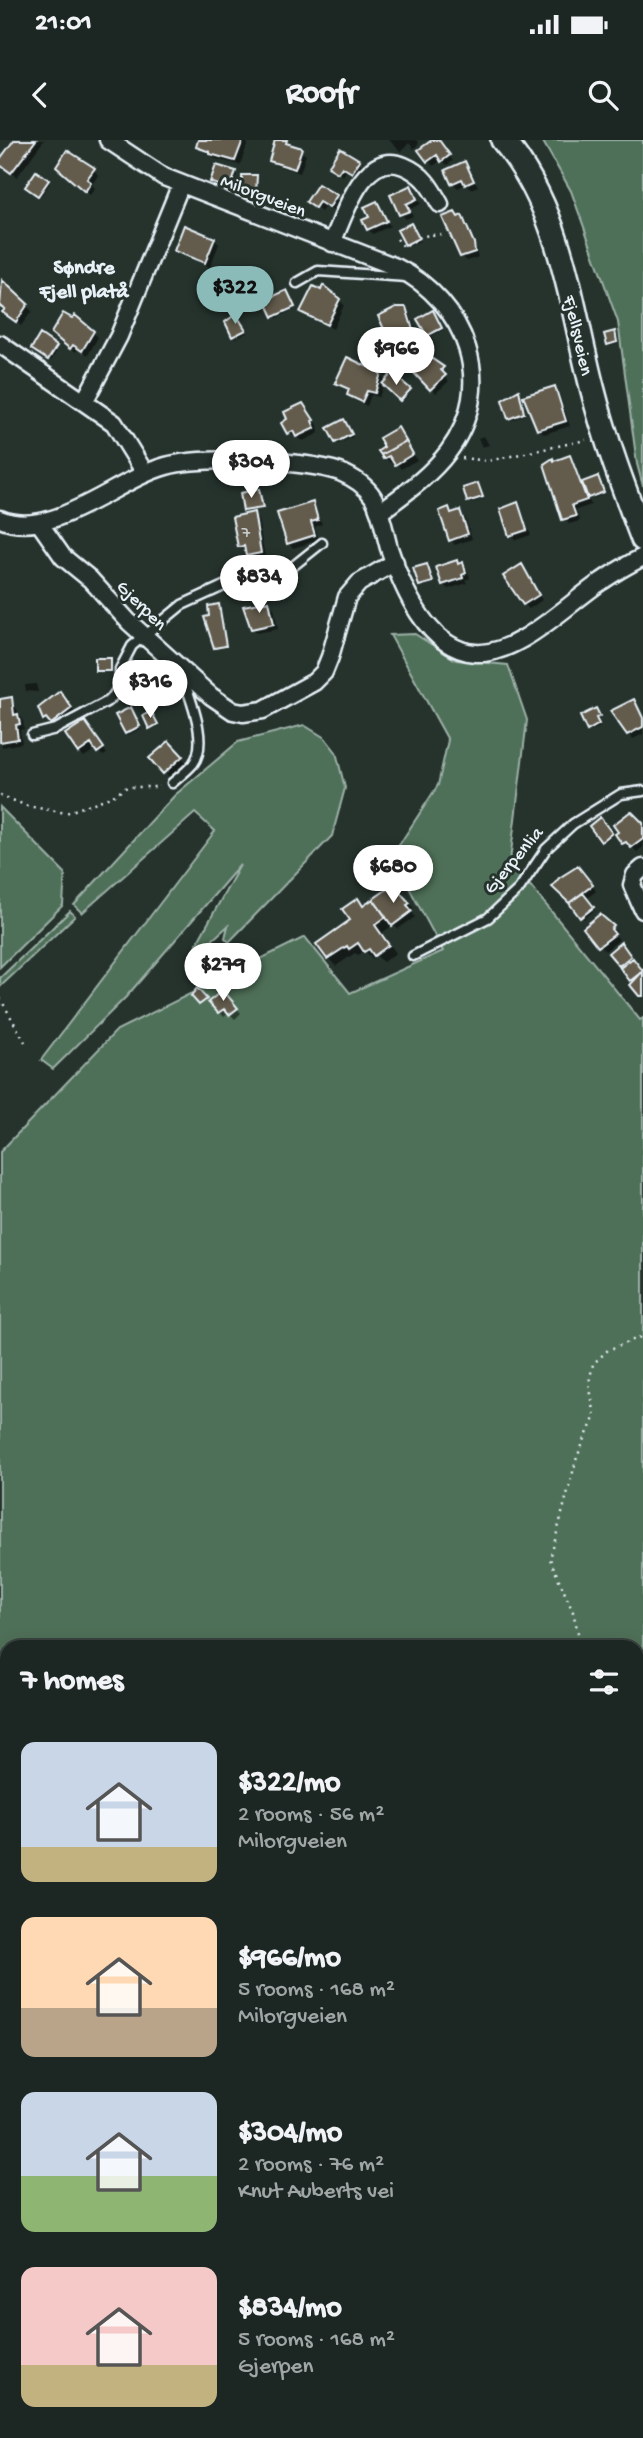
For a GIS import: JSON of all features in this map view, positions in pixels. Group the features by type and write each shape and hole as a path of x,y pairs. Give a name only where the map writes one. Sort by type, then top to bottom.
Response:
{"main road":[{"name":"Fjellsveien","path":"503,140 523,164 559,243 584,357 606,435 643,539"}],"street":[{"name":"Milorgveien","path":"108,140 134,160 181,184 413,276 437,294 453,315 462,334 472,372 472,390 464,419 448,452 421,480 380,512"},
{"path":"332,243 349,204 370,169 380,162 395,162 419,173 440,204"},
{"path":"84,402 120,336 181,184"},
{"path":"0,344 114,423 145,473"},
{"path":"0,519 18,525 40,524 145,473 188,462 293,464 339,472 364,486 380,512 395,562 415,607 439,635 458,649 488,653 521,640 601,581 643,557"},
{"name":"Gjerpen","path":"40,524 63,557 90,579 179,667 233,711 252,714 302,689 324,672 347,597 359,583 395,562"},
{"path":"643,868 635,875 632,885 643,910"}],"lane":[{"path":"297,284 318,271 398,278 413,276"},
{"path":"32,735 56,729 110,700 120,687 120,669 125,655 182,605 228,584 272,579 322,543"},
{"path":"172,783 193,764 198,749 197,717 179,667"},
{"name":"Gjerpenlia","path":"413,956 488,918 519,889 558,836 583,817 621,794 643,791"}],"path":[{"path":"397,239 404,247 422,236 443,234"},
{"path":"448,452 458,457 488,461 606,435"},
{"path":"0,794 27,806 66,813 113,796 127,787 165,787 172,783"},
{"path":"0,998 25,1042"},
{"path":"579,1640 573,1612 550,1559 577,1457 595,1416 589,1383 593,1364 607,1350 643,1336"}],"green space":[{"path":"542,140 643,140 643,486 637,464 618,322 571,191"},
{"path":"415,634 456,660 508,665 527,720 510,861 640,1020 643,1018 643,1640 0,1640 0,1152 117,1030 305,937 350,993 443,951 392,856 438,785 448,740 390,635"},
{"path":"304,725 325,738 336,752 345,788 332,836 229,942 225,938 228,926 201,950 196,945 240,865 126,997 53,1069 41,1060 215,831 195,813 82,913 74,905 175,795 238,742"},
{"path":"0,807 65,873 63,905 0,967"},
{"path":"70,911 75,916 0,987 0,978"}],"building":[{"path":"14,140 36,140 11,173 0,165 0,159"},
{"path":"198,140 243,140 235,161 196,147"},
{"path":"275,140 287,140 286,143 302,148 295,169 269,161"},
{"path":"432,140 439,140 450,155 441,162 437,155 427,162 418,150"},
{"path":"340,148 360,160 352,173 342,167 338,173 328,167"},
{"path":"67,150 95,168 87,179 91,182 85,192 56,167"},
{"path":"465,161 474,181 465,185 462,179 451,184 445,170"},
{"path":"216,165 236,171 230,189 210,182"},
{"path":"36,171 49,180 38,196 25,187"},
{"path":"242,175 257,175 256,193 242,193"},
{"path":"318,184 337,195 329,208 319,202 315,208 306,202"},
{"path":"411,185 417,199 406,204 410,211 399,215 390,195"},
{"path":"377,201 387,221 367,230 362,220 369,217 364,207"},
{"path":"455,212 458,217 462,215 475,252 460,257 442,217"},
{"path":"411,223 419,238 405,245 397,230"},
{"path":"184,225 215,238 205,263 174,251"},
{"path":"2,280 28,304 16,322 2,312 5,309 0,306"},
{"path":"323,285 340,299 327,325 300,312 313,286 321,290"},
{"path":"287,290 295,307 273,317 265,300"},
{"path":"396,307 406,307 413,330 388,338 378,316"},
{"path":"433,310 442,328 427,336 417,319"},
{"path":"63,313 72,318 75,315 94,331 82,351 73,345 70,349 51,333"},
{"path":"236,314 246,330 232,337 225,322"},
{"path":"615,331 617,342 607,345 604,334"},
{"path":"40,334 57,346 48,360 31,349"},
{"path":"428,356 444,367 441,370 446,375 430,390 412,371"},
{"path":"347,357 381,373 375,393 367,391 362,402 347,395 349,389 335,383"},
{"path":"392,373 411,389 400,401 382,384"},
{"path":"555,386 566,421 537,430 523,396"},
{"path":"519,390 524,413 508,419 502,400"},
{"path":"303,403 314,420 312,421 315,428 296,437 293,431 287,434 281,423 287,419 284,412"},
{"path":"344,419 352,434 335,443 327,428"},
{"path":"398,427 406,441 381,455 378,451 384,447 379,438"},
{"path":"406,441 413,454 395,465 389,456 383,459 381,455"},
{"path":"570,455 587,500 572,505 576,516 562,520 544,464 553,458 554,461"},
{"path":"598,476 604,492 588,498 582,482"},
{"path":"478,483 483,497 467,502 463,488"},
{"path":"259,489 263,508 243,511 240,493"},
{"path":"313,502 318,520 311,522 315,535 287,544 277,513"},
{"path":"518,502 527,530 509,536 500,509"},
{"path":"449,507 451,513 460,510 468,534 449,541 439,511"},
{"path":"254,512 261,553 246,556 244,546 238,547 232,517"},
{"path":"457,560 458,564 463,562 466,573 462,575 463,578 442,585 436,567"},
{"path":"427,564 433,582 419,586 413,568"},
{"path":"522,564 539,595 523,605 503,576"},
{"path":"269,601 274,624 251,629 243,606"},
{"path":"219,604 226,646 214,648 204,617 209,616 208,606"},
{"path":"95,658 111,658 111,671 95,671"},
{"path":"60,691 72,708 51,724 46,718 43,720 38,708"},
{"path":"12,697 14,715 18,714 20,724 16,725 18,739 0,742 0,699"},
{"path":"634,699 643,718 643,727 627,735 610,711"},
{"path":"131,707 140,726 125,734 115,715"},
{"path":"596,708 600,716 596,718 599,724 587,731 580,716"},
{"path":"151,711 158,724 149,729 143,716"},
{"path":"85,721 104,748 97,753 91,744 78,753 65,734"},
{"path":"169,741 183,756 163,774 149,758"},
{"path":"631,811 643,823 643,839 631,848 626,842 622,844 613,825"},
{"path":"600,817 612,833 601,842 589,826"},
{"path":"578,866 593,885 569,903 552,887 559,878"},
{"path":"393,885 410,903 407,905 412,911 392,926 373,899"},
{"path":"583,893 594,907 580,918 569,903"},
{"path":"358,898 363,906 373,899 386,917 375,925 389,945 374,956 369,949 364,952 358,943 349,949 347,946 327,959 316,944 350,920 342,909"},
{"path":"600,914 614,926 611,929 615,934 598,947 583,928"},
{"path":"621,942 631,956 619,966 608,953"},
{"path":"633,958 643,971 630,981 620,968"},
{"path":"643,971 643,996 639,996 630,985"},
{"path":"197,988 207,999 199,1005 191,996"},
{"path":"223,990 238,1008 229,1015 224,1009 218,1013 208,1002"}],"district":[{"name":"Søndre Fjell platå","path":"84,278"}]}
